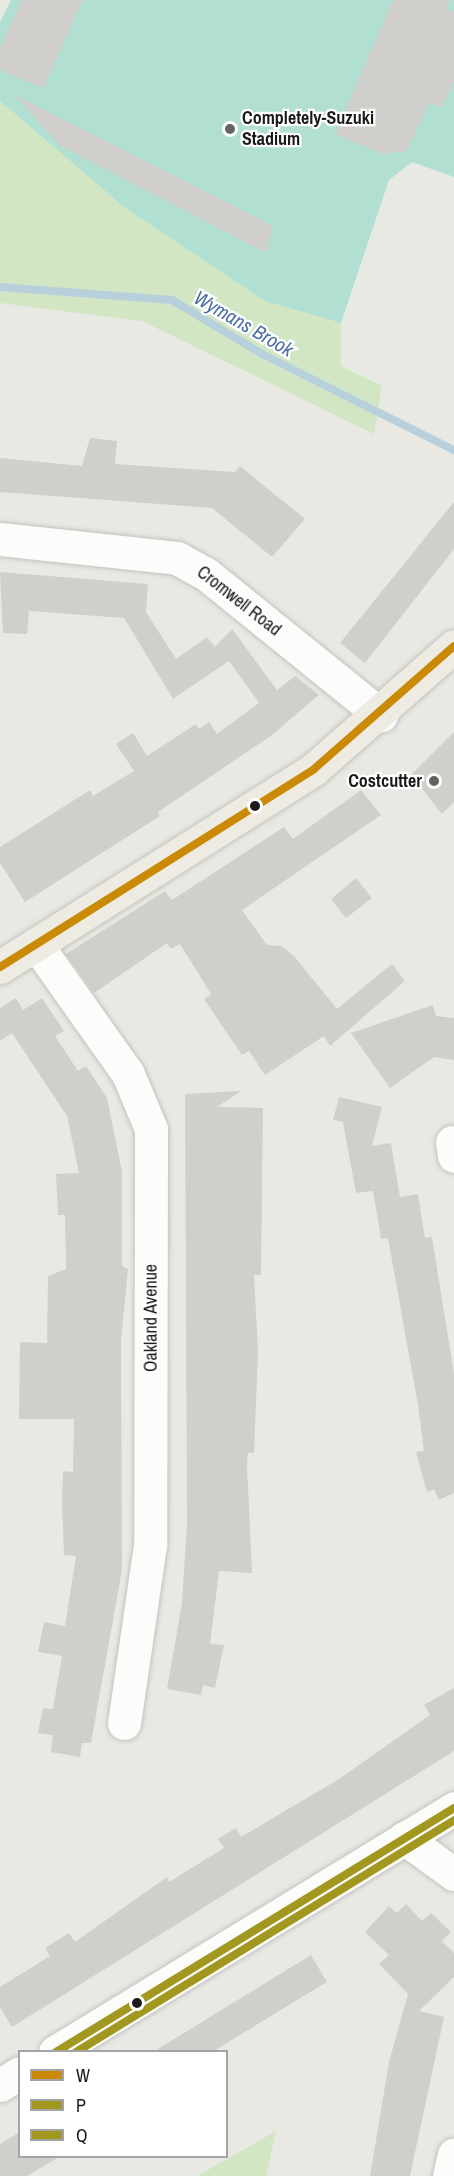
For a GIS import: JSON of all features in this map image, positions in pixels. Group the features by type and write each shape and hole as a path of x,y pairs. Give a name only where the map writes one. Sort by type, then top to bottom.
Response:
{"main road":[{"path":"0,967 314,769 381,715 454,646"}],"street":[{"name":"Cromwell Road","path":"0,539 177,558 206,574 381,715"},
{"name":"Oakland Avenue","path":"36,944 128,1074 151,1129 150,1545 123,1723"},
{"path":"58,2050 454,1808"},
{"path":"404,1838 454,1874"},
{"path":"0,2085 18,2074"},
{"path":"449,2176 454,2155"}],"green space":[{"name":"Completely-Suzuki Stadium","path":"11,0 454,0 454,177 412,162 389,180 341,323 265,301 124,207 0,101 0,22"},
{"path":"0,101 124,207 265,301 341,323 341,366 382,386 374,434 142,321 0,303"},
{"path":"276,2131 266,2176 197,2176"}],"building":[{"path":"22,0 83,0 43,88 0,70 0,48"},
{"path":"393,0 450,0 446,9 454,12 454,80 442,108 429,102 407,151 382,154 335,134"},
{"path":"15,95 273,226 266,253 59,145"},
{"path":"90,438 117,441 115,464 235,472 240,466 305,519 272,557 212,508 0,492 0,458 82,466"},
{"path":"454,502 454,549 365,663 340,643"},
{"path":"0,572 148,584 146,612 176,659 207,637 215,647 232,629 277,690 295,676 319,695 272,735 158,812 160,816 25,902 0,863 0,847 90,790 93,796 134,771 116,744 133,733 147,756 196,724 199,729 209,722 217,734 259,703 229,661 173,699 124,618 29,611 27,634 3,633"},
{"name":"Costcutter","path":"454,732 454,802 442,814 411,775"},
{"path":"361,790 381,815 242,910 267,945 282,946 294,956 337,1009 392,964 405,981 330,1046 324,1036 265,1075 249,1051 242,1055 204,999 211,994 180,944 171,949 167,943 94,993 66,954 165,891 172,900 284,827 293,839"},
{"path":"356,878 372,898 346,918 331,899"},
{"path":"16,998 23,1010 42,998 64,1031 55,1036 78,1071 86,1066 107,1098 122,1172 122,1266 128,1269 121,1341 122,1570 91,1743 82,1743 80,1757 51,1752 53,1735 38,1733 43,1708 53,1709 62,1656 38,1652 44,1622 65,1626 76,1556 64,1555 62,1502 63,1471 73,1472 74,1419 19,1419 20,1342 47,1343 48,1276 66,1269 65,1215 58,1215 56,1174 79,1173 67,1116 12,1033 0,1041 0,1008"},
{"path":"433,1005 436,1016 454,1018 454,1060 434,1057 390,1088 351,1033"},
{"path":"241,1091 217,1107 263,1108 261,1275 254,1275 258,1352 254,1453 248,1453 247,1466 252,1573 219,1571 210,1644 224,1645 215,1688 203,1685 201,1695 167,1689 182,1603 187,1523 185,1094"},
{"path":"339,1097 382,1107 372,1146 391,1143 400,1197 418,1194 425,1238 432,1237 454,1374 454,1493 439,1500 434,1489 427,1492 416,1452 424,1451 418,1405 388,1238 381,1239 373,1191 356,1193 343,1122 333,1120"},
{"path":"454,1688 454,1751 12,2027 0,2007 0,1987 50,1956 45,1948 69,1933 75,1942 167,1877 169,1882 224,1848 218,1839 236,1828 241,1837 339,1779 430,1715 424,1705"},
{"path":"406,1904 422,1921 431,1913 451,1932 442,1941 454,1953 454,1977 419,2011 444,2017 410,2176 370,2176 389,2062 408,1994 379,1964 389,1955 365,1932 389,1906 397,1913"},
{"path":"311,1955 327,1982 215,2050 156,2050"},
{"path":"18,2133 18,2158 57,2158 27,2176 0,2176 0,2144"}],"waterway":[{"name":"Wymans Brook","path":"0,287 172,300 264,355 454,450"}],"transit line":[{"name":"W","path":"0,967 314,769 454,646"},
{"name":"P","path":"59,2050 454,1808"},
{"name":"Q","path":"79,2050 454,1820"}],"place":[{"name":"Completely-Suzuki Stadium","path":"230,129"},
{"name":"Costcutter","path":"434,781"}]}
